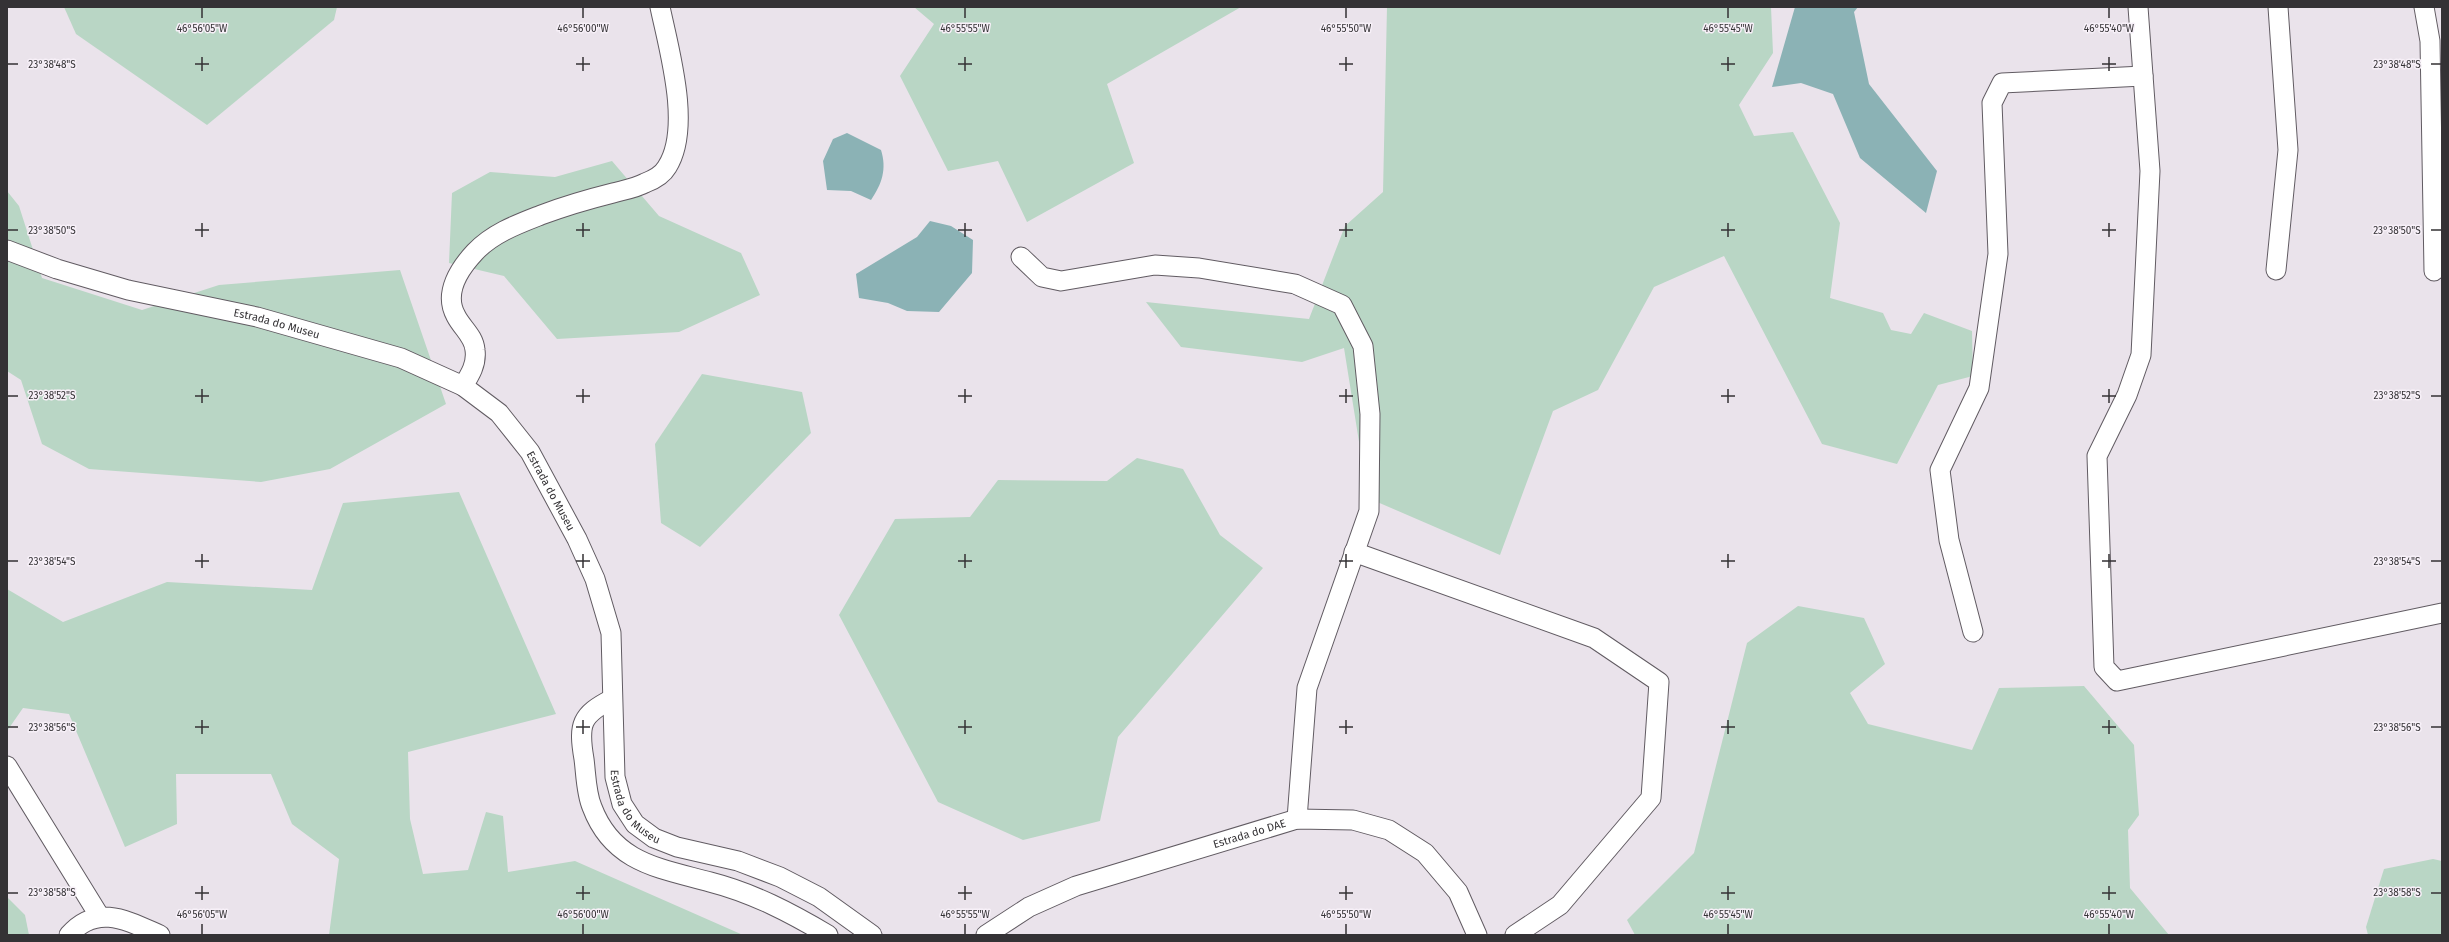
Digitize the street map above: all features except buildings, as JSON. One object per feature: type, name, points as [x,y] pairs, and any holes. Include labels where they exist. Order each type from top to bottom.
[{"type":"street","points":[[463,386],[474,368],[475,349],[471,336],[456,316],[452,297],[457,275],[476,251],[505,229],[563,207],[645,184],[667,168],[674,153],[679,125],[672,65],[660,7]]},
{"type":"street","points":[[2138,7],[2150,171],[2141,355],[2127,396],[2097,456],[2104,667],[2117,680],[2442,613]]},
{"type":"street","points":[[2276,270],[2288,150],[2278,7]]},
{"type":"street","points":[[2424,7],[2430,41],[2434,270]]},
{"type":"street","points":[[1973,632],[1949,540],[1940,470],[1978,388],[1998,254],[1992,103],[2002,83],[2143,76]]},
{"type":"street","name":"Estrada do Museu","points":[[7,250],[56,269],[128,290],[257,317],[401,358],[463,386],[498,413],[530,452],[577,539],[595,579],[611,633],[615,777],[622,804],[635,824],[654,838],[677,847],[738,861],[780,877],[819,897],[872,935]]},
{"type":"street","points":[[1021,257],[1042,277],[1061,281],[1155,265],[1199,268],[1295,284],[1342,305],[1364,346],[1370,414],[1369,511],[1308,688],[1297,819]]},
{"type":"street","points":[[1354,552],[1594,638],[1659,682],[1651,798],[1560,905],[1515,935]]},
{"type":"street","points":[[612,699],[594,708],[586,716],[582,728],[582,750],[591,806],[603,831],[621,850],[648,865],[749,894],[793,914],[828,935]]},
{"type":"street","points":[[7,766],[100,917]]},
{"type":"street","name":"Estrada do DAE","points":[[986,935],[1029,908],[1076,886],[1297,819],[1353,820],[1389,830],[1425,854],[1458,892],[1477,935]]},
{"type":"street","points":[[69,935],[77,926],[100,917],[120,918],[160,935]]},
{"type":"green space","points":[[64,7],[337,7],[334,20],[207,125],[76,34]]},
{"type":"green space","points":[[914,7],[1241,7],[1107,84],[1134,163],[1027,222],[998,161],[948,171],[900,76],[934,24]]},
{"type":"green space","points":[[1387,7],[1771,7],[1773,53],[1739,105],[1754,136],[1793,132],[1840,223],[1830,298],[1883,313],[1891,330],[1911,334],[1924,313],[1972,331],[1973,376],[1938,385],[1897,464],[1822,444],[1724,256],[1654,287],[1598,390],[1553,411],[1500,555],[1368,498],[1344,348],[1302,362],[1181,347],[1146,302],[1309,319],[1345,226],[1383,192]]},
{"type":"green space","points":[[612,161],[659,216],[741,253],[760,295],[679,332],[557,339],[504,276],[449,263],[452,193],[490,172],[555,177]]},
{"type":"green space","points":[[7,191],[19,206],[42,278],[142,310],[219,285],[400,270],[446,404],[330,469],[261,482],[89,469],[42,444],[21,380],[7,371]]},
{"type":"green space","points":[[702,374],[802,392],[811,433],[700,547],[661,523],[655,444]]},
{"type":"green space","points":[[1137,458],[1183,469],[1220,535],[1263,568],[1118,737],[1100,821],[1023,840],[938,802],[839,615],[895,519],[970,517],[998,480],[1107,481]]},
{"type":"green space","points":[[459,492],[556,714],[408,752],[410,819],[423,874],[468,870],[486,812],[503,816],[508,872],[575,861],[743,935],[329,935],[339,859],[292,824],[271,774],[176,774],[177,824],[125,847],[69,714],[23,708],[7,731],[7,589],[63,622],[167,582],[312,590],[343,503]]},
{"type":"green space","points":[[1798,606],[1864,618],[1885,664],[1850,693],[1868,724],[1972,750],[1999,688],[2084,686],[2134,745],[2139,815],[2128,830],[2130,888],[2169,935],[1635,935],[1627,920],[1694,853],[1747,643]]},
{"type":"green space","points":[[2433,859],[2442,861],[2442,935],[2368,935],[2366,927],[2384,869]]},
{"type":"green space","points":[[7,897],[25,915],[29,935],[7,935]]},
{"type":"water","points":[[1795,7],[1858,7],[1854,12],[1869,84],[1937,171],[1926,213],[1860,158],[1833,94],[1801,83],[1772,87]]},
{"type":"water","points":[[847,133],[881,150],[884,164],[881,182],[871,200],[851,191],[827,190],[823,161],[833,139]]},
{"type":"water","points":[[930,221],[951,226],[973,240],[972,273],[939,312],[907,311],[888,303],[859,298],[856,274],[917,237]]}]
